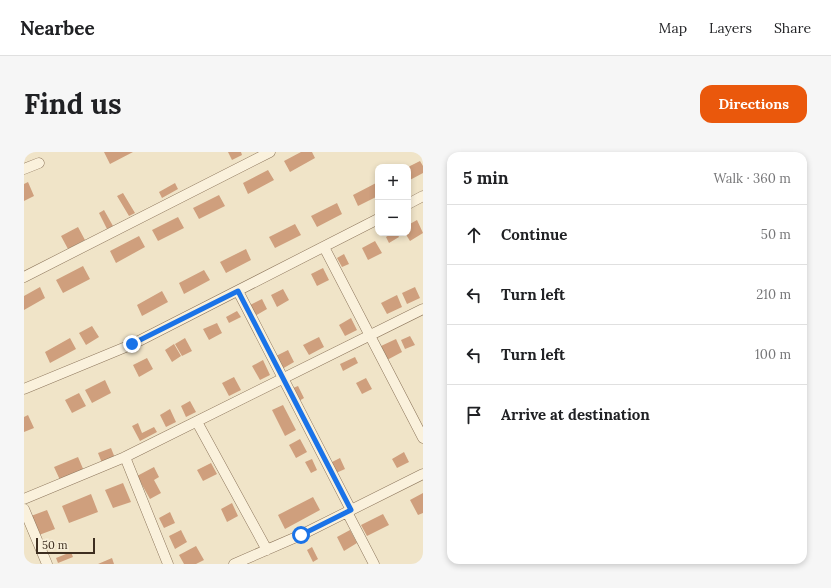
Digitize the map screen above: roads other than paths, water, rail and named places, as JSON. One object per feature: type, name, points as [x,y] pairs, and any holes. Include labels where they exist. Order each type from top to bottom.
[{"type":"street","points":[[24,277],[270,152]]},
{"type":"street","points":[[24,169],[39,163]]},
{"type":"street","points":[[411,203],[422,199]]},
{"type":"street","points":[[24,389],[132,344],[375,221]]},
{"type":"street","points":[[324,247],[423,438]]},
{"type":"street","points":[[238,291],[349,511],[374,564]]},
{"type":"street","points":[[24,499],[125,457],[423,309]]},
{"type":"street","points":[[197,422],[267,550]]},
{"type":"street","points":[[125,457],[168,564]]},
{"type":"street","points":[[234,564],[349,511],[423,474]]},
{"type":"street","points":[[24,508],[47,564]]}]
